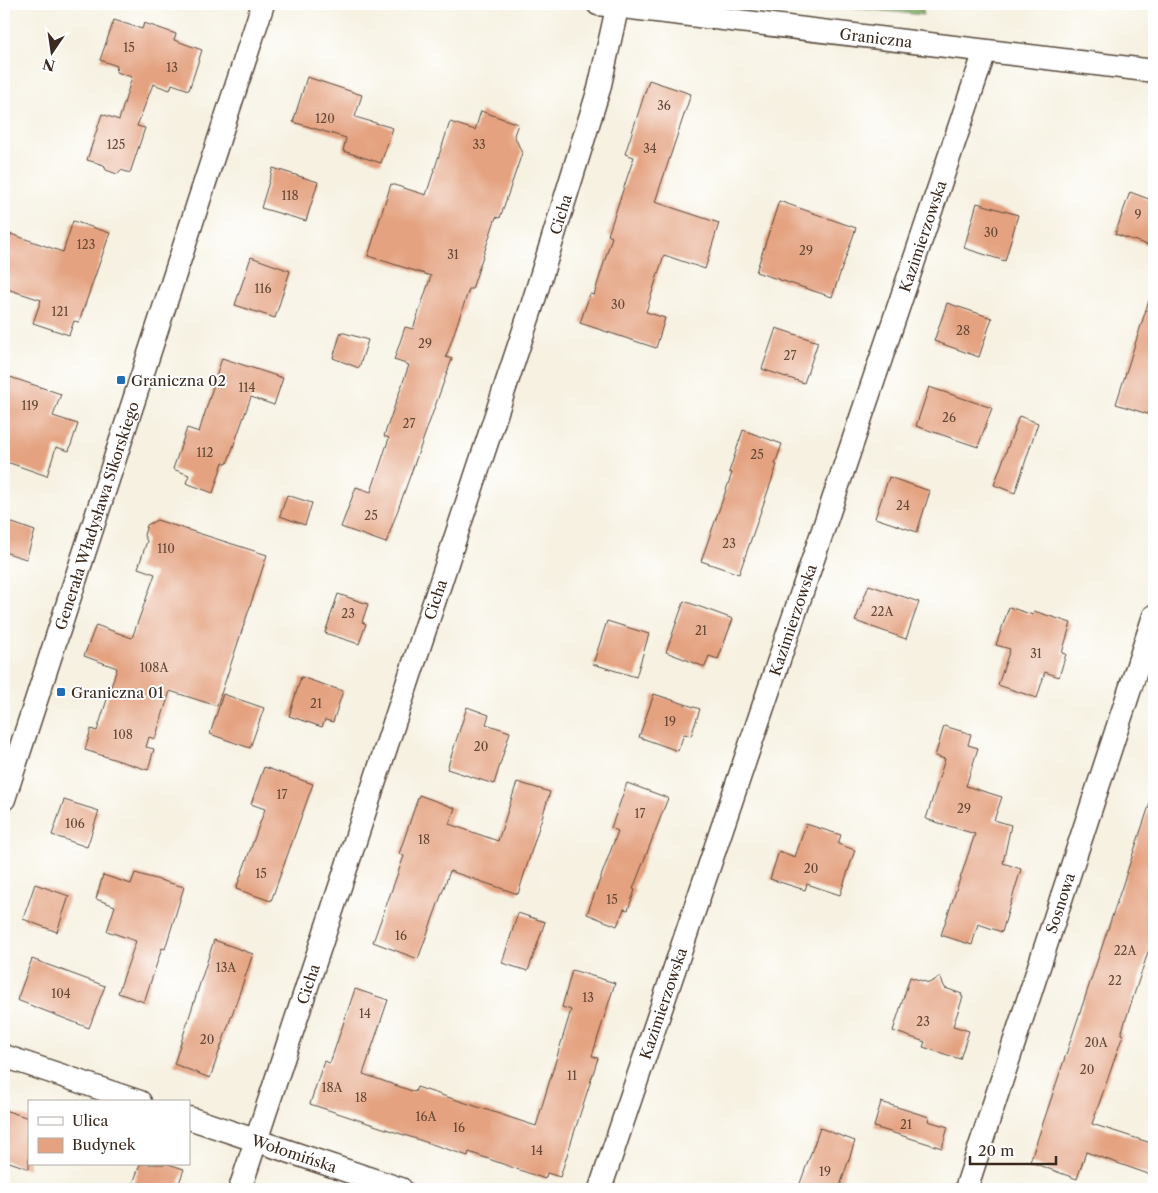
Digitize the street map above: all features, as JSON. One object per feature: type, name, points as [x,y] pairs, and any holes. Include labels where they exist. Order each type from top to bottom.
[{"type":"street","name":"Generała Władysława Sikorskiego","points":[[4,799],[262,4]]},
{"type":"street","name":"Graniczna","points":[[611,5],[1154,71]]},
{"type":"street","name":"Cicha","points":[[240,1189],[528,318],[599,89],[611,5]]},
{"type":"street","name":"Kazimierzowska","points":[[600,1189],[985,50]]},
{"type":"street","name":"Sosnowa","points":[[966,1189],[1154,616]]},
{"type":"street","points":[[4,1056],[134,1100]]},
{"type":"street","name":"Wołomińska","points":[[190,1118],[401,1189]]},
{"type":"green space","points":[[817,4],[924,4],[923,15]]},
{"type":"building","points":[[114,20],[142,29],[144,23],[162,29],[176,34],[174,40],[202,50],[189,90],[172,84],[170,90],[153,84],[137,126],[145,128],[130,173],[121,170],[117,174],[106,170],[104,165],[87,160],[102,114],[119,120],[132,77],[116,72],[117,66],[100,60]]},
{"type":"building","points":[[307,77],[362,95],[355,117],[393,128],[381,163],[343,151],[346,138],[293,122]]},
{"type":"building","points":[[649,80],[691,94],[655,202],[719,223],[705,269],[664,255],[646,312],[665,318],[656,348],[580,323],[590,294],[594,295],[612,237],[608,235],[634,157],[625,154]]},
{"type":"building","points":[[481,111],[518,124],[514,135],[522,153],[500,218],[496,217],[472,289],[469,289],[446,357],[452,359],[386,543],[341,527],[356,487],[371,492],[389,438],[384,436],[409,365],[394,360],[405,327],[413,329],[431,276],[368,256],[391,184],[426,195],[450,122],[475,130]]},
{"type":"building","points":[[273,168],[318,182],[306,221],[261,208]]},
{"type":"building","points":[[1130,192],[1154,201],[1154,227],[1148,245],[1115,234]]},
{"type":"building","points":[[779,201],[856,228],[832,297],[756,272]]},
{"type":"building","points":[[977,203],[1018,215],[1005,261],[964,248]]},
{"type":"building","points":[[73,221],[110,233],[79,322],[74,321],[69,335],[33,323],[41,300],[4,288],[4,256],[11,234],[63,252]]},
{"type":"building","points":[[251,257],[290,271],[275,318],[235,305]]},
{"type":"building","points":[[1149,300],[1154,301],[1154,416],[1116,404]]},
{"type":"building","points":[[947,303],[992,318],[979,357],[934,341]]},
{"type":"building","points":[[776,328],[818,342],[804,383],[762,369]]},
{"type":"building","points":[[341,332],[368,340],[359,368],[333,358]]},
{"type":"building","points":[[222,358],[283,378],[274,405],[251,397],[227,464],[223,462],[213,493],[186,483],[189,475],[173,469],[187,428],[199,432]]},
{"type":"building","points":[[4,375],[61,394],[53,416],[78,424],[69,451],[56,447],[47,476],[4,461]]},
{"type":"building","points":[[929,387],[992,408],[978,447],[916,426]]},
{"type":"building","points":[[1019,416],[1038,423],[1015,493],[994,485]]},
{"type":"building","points":[[743,430],[782,444],[775,464],[777,465],[739,574],[701,561],[732,473],[729,472]]},
{"type":"building","points":[[889,477],[930,491],[917,532],[875,518]]},
{"type":"building","points":[[287,495],[312,503],[305,525],[280,516]]},
{"type":"building","points":[[4,520],[35,531],[26,559],[4,552]]},
{"type":"building","points":[[157,520],[267,555],[217,706],[170,691],[155,739],[149,737],[146,747],[154,749],[148,770],[85,750],[91,729],[97,731],[117,668],[84,656],[96,625],[132,638],[155,574],[138,568],[147,541],[144,535],[147,525]]},
{"type":"building","points":[[869,585],[919,602],[906,639],[855,621]]},
{"type":"building","points":[[338,594],[368,604],[362,622],[366,624],[359,644],[325,633]]},
{"type":"building","points":[[684,601],[733,619],[718,659],[709,656],[705,667],[666,652]]},
{"type":"building","points":[[1009,607],[1033,615],[1034,611],[1071,623],[1062,653],[1066,654],[1059,677],[1045,672],[1037,698],[998,685],[1010,649],[996,645]]},
{"type":"building","points":[[607,621],[649,634],[636,677],[593,664]]},
{"type":"building","points":[[301,677],[343,691],[333,722],[325,720],[322,727],[289,716]]},
{"type":"building","points":[[223,694],[264,708],[250,748],[210,734]]},
{"type":"building","points":[[654,694],[700,709],[691,736],[684,734],[678,751],[639,737]]},
{"type":"building","points":[[467,707],[489,715],[486,724],[510,732],[494,784],[447,769]]},
{"type":"building","points":[[944,726],[971,734],[968,745],[978,748],[966,786],[1002,797],[994,820],[1011,825],[1003,863],[1021,869],[1002,932],[978,924],[972,945],[941,935],[975,834],[926,819],[945,759],[935,756]]},
{"type":"building","points":[[264,767],[313,784],[271,901],[236,889],[265,809],[251,804]]},
{"type":"building","points":[[517,782],[550,792],[518,894],[450,871],[418,959],[373,942],[404,856],[399,854],[419,795],[455,808],[449,824],[498,841]]},
{"type":"building","points":[[627,783],[668,798],[633,889],[635,890],[628,910],[624,909],[617,926],[587,914],[618,831],[611,828]]},
{"type":"building","points":[[64,800],[99,811],[87,847],[52,835]]},
{"type":"building","points":[[1150,803],[1154,804],[1154,934],[1121,1034],[1123,1035],[1092,1124],[1154,1144],[1154,1176],[1086,1152],[1077,1179],[1030,1162]]},
{"type":"building","points":[[806,824],[841,835],[838,844],[855,850],[840,895],[807,884],[805,890],[770,879],[779,851],[795,857]]},
{"type":"building","points":[[135,873],[184,887],[165,949],[162,948],[144,1002],[118,993],[136,941],[107,931],[115,906],[96,899],[103,875],[131,884]]},
{"type":"building","points":[[35,884],[69,896],[57,932],[23,919]]},
{"type":"building","points":[[518,913],[545,922],[528,971],[502,963]]},
{"type":"building","points":[[214,940],[253,954],[210,1078],[174,1064]]},
{"type":"building","points":[[32,959],[105,986],[89,1028],[17,1000]]},
{"type":"building","points":[[572,970],[615,983],[592,1056],[598,1058],[560,1177],[547,1173],[545,1179],[469,1152],[468,1156],[310,1104],[324,1061],[330,1063],[355,989],[388,1000],[363,1074],[415,1092],[417,1087],[536,1126],[571,1010],[562,1007]]},
{"type":"building","points":[[910,977],[929,983],[940,977],[945,988],[962,994],[961,996],[963,997],[953,1026],[969,1031],[960,1059],[923,1047],[925,1042],[893,1031]]},
{"type":"building","points":[[881,1102],[929,1117],[928,1121],[948,1127],[942,1148],[874,1127]]},
{"type":"building","points":[[4,1110],[28,1118],[29,1169],[4,1160]]},
{"type":"building","points":[[820,1128],[855,1141],[839,1189],[798,1189]]},
{"type":"building","points":[[139,1166],[174,1166],[184,1169],[177,1189],[131,1189]]},
{"type":"place","name":"Graniczna 02","points":[[121,380]]},
{"type":"place","name":"Graniczna 01","points":[[61,692]]}]
